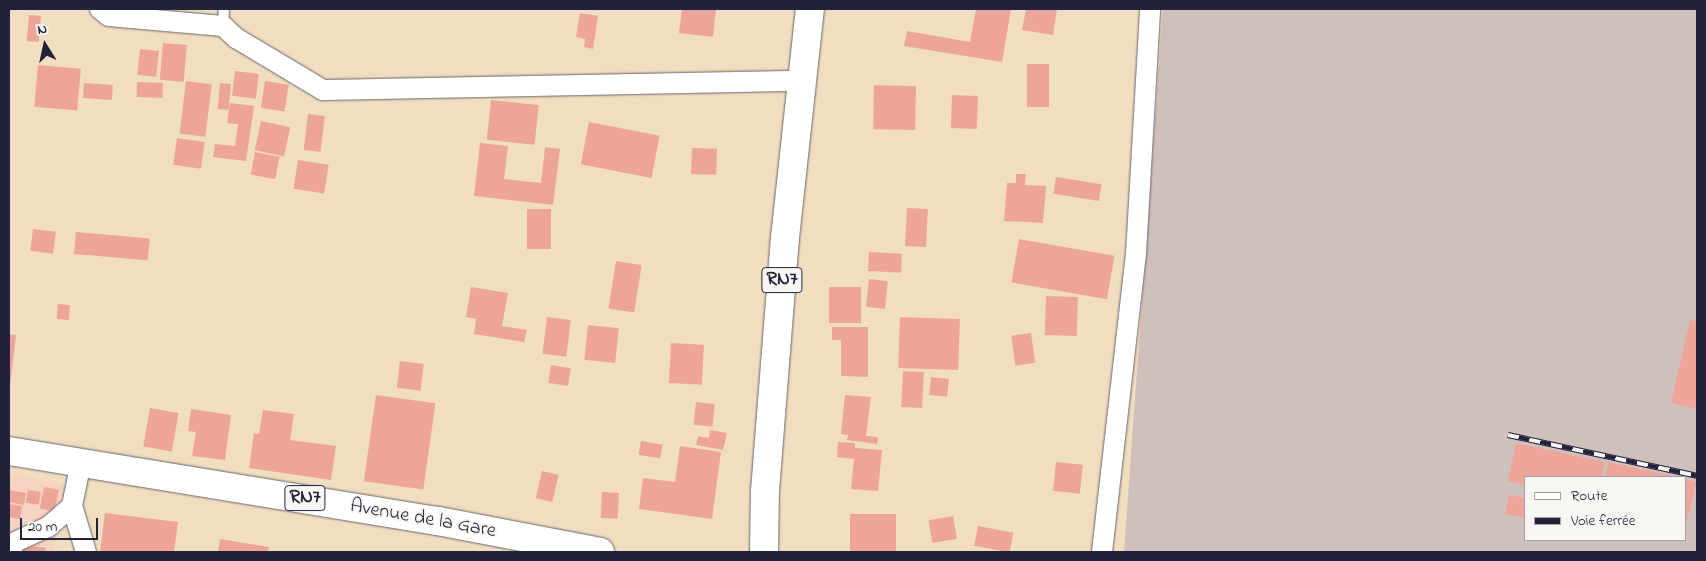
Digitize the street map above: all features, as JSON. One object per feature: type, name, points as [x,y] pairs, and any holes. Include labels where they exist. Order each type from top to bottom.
[{"type":"main road","name":"RN7","points":[[764,552],[765,492],[783,257],[804,81],[810,9]]},
{"type":"main road","name":"Avenue de la Gare","points":[[9,450],[428,519],[600,552]]},
{"type":"street","points":[[100,9],[109,16],[224,18],[236,38],[323,90],[804,81]]},
{"type":"street","points":[[1102,552],[1136,254],[1150,9]]},
{"type":"street","points":[[81,462],[72,506],[86,552]]},
{"type":"street","points":[[12,552],[13,543],[48,528],[72,506]]},
{"type":"shaded area","points":[[1163,9],[1697,9],[1697,552],[1124,552]]},
{"type":"shaded area","points":[[9,473],[67,486],[53,552],[9,552]]},
{"type":"building","points":[[682,9],[716,9],[713,37],[679,33]]},
{"type":"building","points":[[976,9],[1011,9],[1002,62],[904,46],[907,31],[970,42]]},
{"type":"building","points":[[1026,9],[1057,9],[1053,35],[1022,30]]},
{"type":"building","points":[[580,13],[598,16],[593,49],[584,47],[585,39],[576,37]]},
{"type":"building","points":[[29,15],[41,16],[39,42],[27,41]]},
{"type":"building","points":[[163,43],[187,45],[184,82],[160,80]]},
{"type":"building","points":[[140,49],[159,51],[156,77],[137,75]]},
{"type":"building","points":[[1027,64],[1049,64],[1049,107],[1027,107]]},
{"type":"building","points":[[38,65],[81,69],[77,111],[34,107]]},
{"type":"building","points":[[235,71],[259,74],[256,99],[232,96]]},
{"type":"building","points":[[186,81],[212,84],[205,137],[180,134]]},
{"type":"building","points":[[265,81],[289,85],[284,111],[261,108]]},
{"type":"building","points":[[137,82],[163,83],[162,98],[136,97]]},
{"type":"building","points":[[84,83],[113,85],[112,100],[83,98]]},
{"type":"building","points":[[220,83],[231,84],[229,110],[218,109]]},
{"type":"building","points":[[874,85],[916,86],[915,130],[873,129]]},
{"type":"building","points":[[952,95],[978,96],[977,129],[951,128]]},
{"type":"building","points":[[491,100],[539,105],[535,145],[487,140]]},
{"type":"building","points":[[230,103],[254,106],[246,161],[213,157],[215,144],[235,146],[238,124],[227,123]]},
{"type":"building","points":[[308,114],[325,116],[320,152],[304,150]]},
{"type":"building","points":[[261,121],[290,127],[284,157],[255,150]]},
{"type":"building","points":[[589,122],[660,136],[651,178],[581,164]]},
{"type":"building","points":[[177,138],[205,142],[201,169],[173,165]]},
{"type":"building","points":[[480,143],[508,146],[504,179],[541,183],[545,147],[560,149],[553,205],[474,196]]},
{"type":"building","points":[[692,148],[717,149],[716,175],[691,174]]},
{"type":"building","points":[[255,152],[280,157],[275,179],[251,175]]},
{"type":"building","points":[[298,160],[329,165],[324,193],[293,189]]},
{"type":"building","points":[[1016,174],[1026,174],[1025,185],[1046,186],[1043,223],[1004,221],[1007,183],[1016,183]]},
{"type":"building","points":[[1056,177],[1101,184],[1099,201],[1053,194]]},
{"type":"building","points":[[907,208],[928,209],[926,247],[905,246]]},
{"type":"building","points":[[527,209],[551,209],[551,249],[527,249]]},
{"type":"building","points":[[33,229],[56,232],[53,254],[30,251]]},
{"type":"building","points":[[76,232],[150,238],[148,260],[74,254]]},
{"type":"building","points":[[1019,239],[1115,256],[1107,299],[1011,282]]},
{"type":"building","points":[[869,252],[902,254],[901,273],[868,271]]},
{"type":"building","points":[[616,261],[642,265],[634,312],[608,308]]},
{"type":"building","points":[[869,279],[888,281],[885,309],[866,307]]},
{"type":"building","points":[[471,287],[508,293],[502,326],[527,330],[524,342],[474,334],[476,319],[466,317]]},
{"type":"building","points":[[829,287],[861,287],[861,323],[829,323]]},
{"type":"building","points":[[1046,296],[1078,297],[1077,336],[1045,335]]},
{"type":"building","points":[[58,304],[70,305],[69,320],[57,319]]},
{"type":"building","points":[[547,317],[571,320],[566,357],[542,354]]},
{"type":"building","points":[[900,317],[960,319],[958,370],[898,368]]},
{"type":"building","points":[[1690,320],[1697,321],[1697,409],[1671,403]]},
{"type":"building","points":[[588,325],[619,328],[615,363],[584,360]]},
{"type":"building","points":[[832,327],[868,327],[868,377],[841,376],[841,340],[832,340]]},
{"type":"building","points":[[1031,333],[1035,363],[1015,365],[1011,336]]},
{"type":"building","points":[[9,334],[16,335],[10,386],[9,386]]},
{"type":"building","points":[[671,343],[704,345],[702,385],[669,383]]},
{"type":"building","points":[[400,361],[424,364],[421,391],[397,388]]},
{"type":"building","points":[[551,365],[571,368],[568,386],[548,383]]},
{"type":"building","points":[[903,371],[924,372],[922,408],[901,407]]},
{"type":"building","points":[[931,377],[949,379],[947,397],[929,395]]},
{"type":"building","points":[[376,395],[435,403],[423,490],[364,481]]},
{"type":"building","points":[[845,395],[871,397],[866,436],[878,437],[877,444],[847,440],[848,435],[841,434]]},
{"type":"building","points":[[696,402],[715,404],[712,427],[694,425]]},
{"type":"building","points":[[150,408],[179,413],[172,451],[143,446]]},
{"type":"building","points":[[191,409],[231,415],[225,460],[192,456],[196,432],[188,431]]},
{"type":"building","points":[[263,410],[294,414],[290,440],[336,446],[331,480],[249,468],[254,433],[259,434]]},
{"type":"building","points":[[710,430],[727,433],[723,450],[696,445],[698,436],[709,438]]},
{"type":"building","points":[[641,441],[663,445],[660,459],[639,455]]},
{"type":"building","points":[[838,442],[855,443],[855,448],[882,450],[878,491],[851,489],[854,459],[837,457]]},
{"type":"building","points":[[1516,443],[1605,462],[1601,476],[1524,476],[1524,485],[1508,481]]},
{"type":"building","points":[[680,446],[721,452],[712,519],[639,509],[643,478],[675,482]]},
{"type":"building","points":[[1056,462],[1083,465],[1080,494],[1053,491]]},
{"type":"building","points":[[1608,462],[1673,476],[1605,476]]},
{"type":"building","points":[[542,471],[559,475],[552,502],[536,498]]},
{"type":"building","points":[[1686,479],[1697,482],[1687,522],[1686,522]]},
{"type":"building","points":[[44,487],[59,490],[55,511],[40,509]]},
{"type":"building","points":[[9,490],[26,493],[24,505],[9,502]]},
{"type":"building","points":[[28,490],[41,492],[39,505],[26,503]]},
{"type":"building","points":[[602,492],[619,493],[618,519],[601,518]]},
{"type":"building","points":[[1509,495],[1524,498],[1524,518],[1505,514]]},
{"type":"building","points":[[9,504],[22,506],[20,519],[9,517]]},
{"type":"building","points":[[105,513],[178,522],[174,552],[100,552]]},
{"type":"building","points":[[850,514],[896,514],[896,551],[850,551]]},
{"type":"building","points":[[953,516],[957,539],[932,543],[928,520]]},
{"type":"building","points":[[978,526],[1013,533],[1010,552],[974,546]]},
{"type":"building","points":[[220,539],[269,547],[268,552],[218,552]]},
{"type":"building","points":[[20,544],[46,548],[45,552],[19,552]]},
{"type":"railway","points":[[1508,435],[1697,476]]}]
